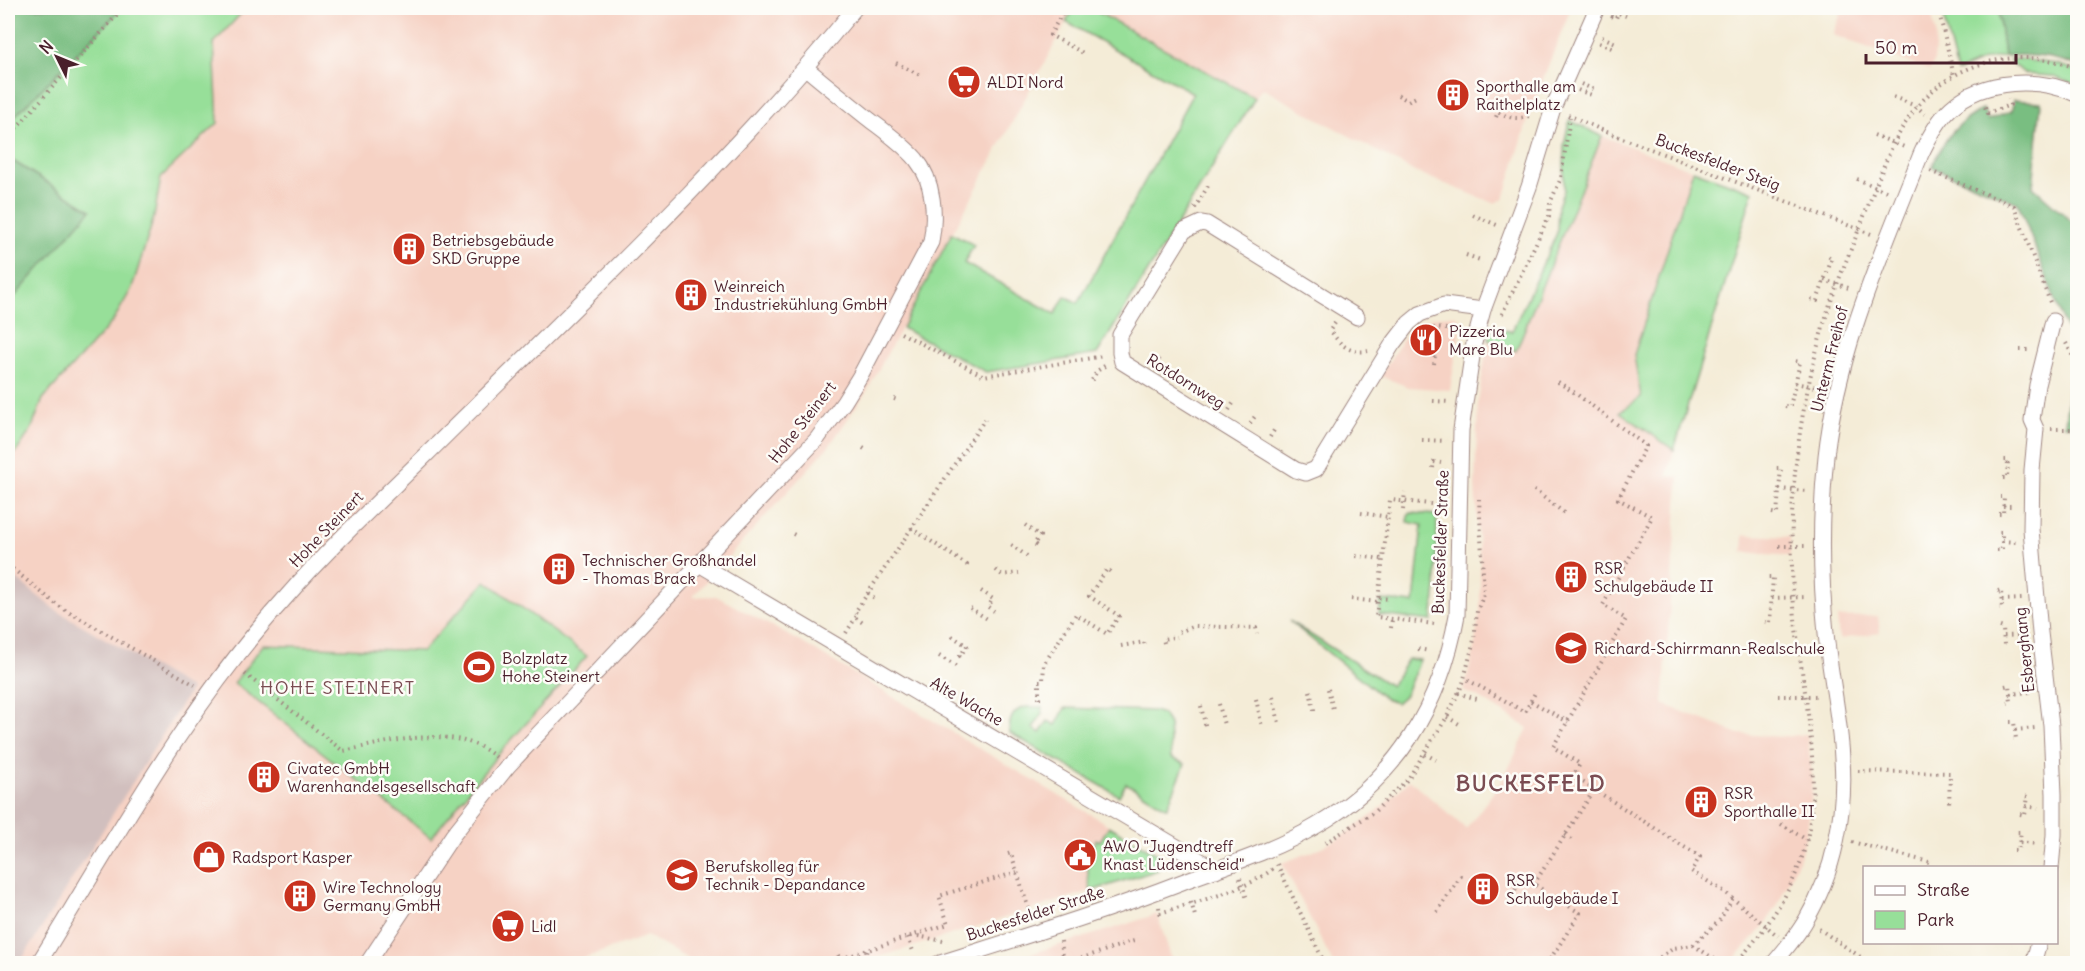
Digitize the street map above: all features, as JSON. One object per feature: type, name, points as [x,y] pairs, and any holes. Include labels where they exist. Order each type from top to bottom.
[{"type":"street","name":"Hohe Steinert","points":[[38,963],[173,745],[207,695],[285,597],[629,256],[757,122],[806,68],[855,8]]},
{"type":"street","name":"Buckesfelder Straße","points":[[937,963],[1143,897],[1270,849],[1316,826],[1354,800],[1395,760],[1415,733],[1429,706],[1448,655],[1457,615],[1461,430],[1474,342],[1483,310],[1529,187],[1553,108],[1597,8]]},
{"type":"street","name":"Hohe Steinert","points":[[367,963],[453,834],[508,766],[796,462],[844,402],[885,332],[931,242],[935,220],[931,194],[916,159],[806,68]]},
{"type":"street","name":"Unterm Freihof","points":[[1777,962],[1806,920],[1824,881],[1837,839],[1843,772],[1822,595],[1821,546],[1826,458],[1837,391],[1872,275],[1930,134],[1950,109],[1967,97],[1992,87],[2019,83],[2057,87],[2078,95]]},
{"type":"street","name":"Rotdornweg","points":[[1357,317],[1207,224],[1201,223],[1184,231],[1120,335],[1120,353],[1122,362],[1306,474],[1316,469],[1392,345],[1420,314],[1437,307],[1455,306],[1483,310]]},
{"type":"street","name":"Esberghang","points":[[2051,866],[2054,794],[2051,726],[2032,542],[2032,470],[2036,429],[2032,420],[2037,385],[2054,317]]},
{"type":"street","name":"Alte Wache","points":[[699,564],[1216,870]]},
{"type":"street","points":[[2033,963],[2038,944]]},
{"type":"path","points":[[8,137],[121,8]]},
{"type":"path","points":[[1065,8],[1050,36],[1085,54]]},
{"type":"path","points":[[1620,8],[1629,11]]},
{"type":"path","points":[[1938,8],[1954,76]]},
{"type":"path","name":"Unterm Freihof","points":[[1735,963],[1766,927],[1788,890],[1807,840],[1814,775],[1794,598],[1792,538],[1794,490],[1799,440],[1809,386],[1821,335],[1837,284],[1904,123],[1935,89],[1954,76],[1985,62],[2018,57],[2049,60],[2078,69]]},
{"type":"path","points":[[896,63],[920,75]]},
{"type":"path","points":[[1398,95],[1408,101],[1416,97]]},
{"type":"path","points":[[1893,97],[1917,107]]},
{"type":"path","points":[[1496,117],[1498,112],[1511,119],[1519,120],[1529,116]]},
{"type":"path","name":"Buckesfelder Steig","points":[[1499,320],[1549,216],[1550,203],[1561,178],[1570,116],[1858,230]]},
{"type":"path","points":[[1874,135],[1895,143]]},
{"type":"path","points":[[1917,165],[2014,206],[2054,317]]},
{"type":"path","points":[[1857,179],[1876,187]]},
{"type":"path","points":[[1195,208],[1208,186],[1210,188]]},
{"type":"path","points":[[1473,215],[1494,224]]},
{"type":"path","points":[[1466,255],[1480,261]]},
{"type":"path","name":"Unterm Freihof","points":[[1811,300],[1816,301],[1832,258],[1827,256]]},
{"type":"path","name":"Unterm Freihof","points":[[1824,279],[1837,284]]},
{"type":"path","points":[[1335,324],[1330,330],[1337,340],[1350,350],[1363,352],[1392,345]]},
{"type":"path","points":[[1426,340],[1427,328]]},
{"type":"path","points":[[1434,364],[1438,329],[1459,330]]},
{"type":"path","points":[[898,331],[984,376],[1094,358]]},
{"type":"path","points":[[2063,335],[2071,356],[2078,366]]},
{"type":"path","points":[[2020,350],[2027,349],[2022,344]]},
{"type":"path","name":"Unterm Freihof","points":[[1785,406],[1790,407],[1796,383],[1800,362],[1795,361]]},
{"type":"path","points":[[1092,380],[1097,371],[1108,364]]},
{"type":"path","points":[[1558,382],[1646,446],[1618,499],[1652,517],[1603,605],[1626,619],[1553,747],[1580,764],[1573,776],[1700,857],[1691,871],[1725,892],[1766,927]]},
{"type":"path","name":"Unterm Freihof","points":[[1796,383],[1809,386]]},
{"type":"path","points":[[1433,401],[1448,402]]},
{"type":"path","points":[[863,623],[856,618],[858,614],[855,612],[986,419]]},
{"type":"path","points":[[2036,429],[2078,429]]},
{"type":"path","points":[[1422,440],[1439,441]]},
{"type":"path","points":[[2002,478],[2007,478],[2008,460],[2004,460]]},
{"type":"path","name":"Buckesfelder Straße","points":[[1434,468],[1434,462],[1442,463]]},
{"type":"path","points":[[1772,513],[1777,514],[1780,468],[1776,468]]},
{"type":"path","points":[[1779,489],[1794,490]]},
{"type":"path","points":[[1534,490],[1567,515]]},
{"type":"path","points":[[1403,510],[1405,492]]},
{"type":"path","points":[[1436,760],[1425,754],[1458,693],[1475,634],[1477,611],[1484,594],[1479,496]]},
{"type":"path","points":[[1999,514],[2002,514],[2004,497],[2000,497]]},
{"type":"path","points":[[1390,628],[1392,619],[1376,617],[1390,500],[1404,501]]},
{"type":"path","name":"Buckesfelder Straße","points":[[1404,501],[1441,505]]},
{"type":"path","points":[[2003,506],[2019,506]]},
{"type":"path","points":[[1360,513],[1389,517]]},
{"type":"path","points":[[1025,525],[1040,536],[1034,544],[1037,546]]},
{"type":"path","points":[[911,528],[967,565],[965,568]]},
{"type":"path","points":[[1998,532],[2002,532],[2002,550],[1998,550]]},
{"type":"path","points":[[2002,541],[2014,542]]},
{"type":"path","points":[[1011,545],[1030,558]]},
{"type":"path","points":[[1779,546],[1790,546]]},
{"type":"path","points":[[1356,556],[1383,559]]},
{"type":"path","points":[[8,565],[57,605],[195,684],[207,695]]},
{"type":"path","points":[[1039,699],[1039,681],[1043,681],[1044,664],[1076,614],[1107,634],[1119,615],[1089,596],[1107,569],[1112,573]]},
{"type":"path","points":[[996,570],[1002,574],[1019,573]]},
{"type":"path","points":[[1765,622],[1770,623],[1772,598],[1773,577],[1768,577]]},
{"type":"path","name":"Esberghang","points":[[1998,591],[2001,590],[2002,600],[2002,608],[1999,608]]},
{"type":"path","points":[[981,591],[993,599],[988,607],[994,611]]},
{"type":"path","points":[[868,593],[877,600]]},
{"type":"path","points":[[1772,598],[1794,598]]},
{"type":"path","name":"Esberghang","points":[[2002,600],[2025,598]]},
{"type":"path","points":[[1351,599],[1390,600]]},
{"type":"path","points":[[970,608],[988,620]]},
{"type":"path","name":"Buckesfelder Straße","points":[[1392,619],[1434,624]]},
{"type":"path","points":[[1164,643],[1163,639],[1194,626],[1256,628],[1257,634]]},
{"type":"path","name":"Esberghang","points":[[2000,627],[2003,628],[2004,636],[2004,645],[2001,645]]},
{"type":"path","name":"Esberghang","points":[[2004,636],[2029,634]]},
{"type":"path","points":[[952,636],[966,646],[960,656],[963,658]]},
{"type":"path","points":[[1121,646],[1144,642],[1144,646]]},
{"type":"path","points":[[1418,649],[1429,651]]},
{"type":"path","name":"Alte Wache","points":[[939,656],[957,667]]},
{"type":"path","points":[[232,663],[343,751],[400,740],[434,737],[456,739],[485,748],[508,766]]},
{"type":"path","points":[[1468,680],[1525,712],[1536,692]]},
{"type":"path","name":"Esberghang","points":[[2005,686],[2008,685],[2010,694],[2011,702],[2008,703]]},
{"type":"path","points":[[1328,688],[1333,709]]},
{"type":"path","name":"Esberghang","points":[[2010,694],[2033,691]]},
{"type":"path","points":[[1310,692],[1315,714]]},
{"type":"path","points":[[1458,693],[1476,699]]},
{"type":"path","points":[[1778,696],[1805,697]]},
{"type":"path","points":[[1274,697],[1279,723]]},
{"type":"path","points":[[1256,699],[1262,727]]},
{"type":"path","points":[[1531,701],[1568,722]]},
{"type":"path","points":[[1219,704],[1224,725]]},
{"type":"path","points":[[1201,706],[1206,729]]},
{"type":"path","points":[[1447,717],[1460,724]]},
{"type":"path","points":[[2010,722],[2014,722],[2016,739],[2013,739]]},
{"type":"path","points":[[2015,730],[2037,728]]},
{"type":"path","points":[[1843,772],[1877,773],[1894,769],[1923,773],[1950,772],[1949,806]]},
{"type":"path","points":[[1534,884],[1594,790]]},
{"type":"path","points":[[2020,814],[2025,815],[2028,797],[2023,796]]},
{"type":"path","points":[[2026,806],[2042,808]]},
{"type":"path","points":[[1781,824],[1807,840]]},
{"type":"path","points":[[2014,850],[2018,850],[2020,842],[2021,832],[2017,832]]},
{"type":"path","points":[[1565,835],[1574,841]]},
{"type":"path","points":[[1837,839],[1929,862]]},
{"type":"path","points":[[2020,842],[2038,844]]},
{"type":"path","name":"Buckesfelder Straße","points":[[1008,854],[1011,853],[1030,913]]},
{"type":"path","points":[[1278,865],[1325,963]]},
{"type":"path","name":"Buckesfelder Straße","points":[[838,955],[840,959],[851,953],[868,950],[908,938],[920,931],[948,924],[942,912],[939,896],[948,891],[1017,872]]},
{"type":"path","points":[[1437,912],[1450,896],[1461,876],[1465,878]]},
{"type":"path","points":[[1509,900],[1523,877],[1543,890]]},
{"type":"path","points":[[1195,916],[1191,903],[1232,889],[1242,886],[1247,899]]},
{"type":"path","points":[[1547,963],[1580,913],[1552,896]]},
{"type":"path","points":[[1650,963],[1674,948],[1694,945],[1719,921],[1733,898]]},
{"type":"path","points":[[1806,920],[1871,963]]},
{"type":"path","name":"Buckesfelder Straße","points":[[915,935],[943,941]]},
{"type":"path","points":[[908,938],[913,951]]},
{"type":"path","points":[[1062,944],[1064,963],[1137,940]]},
{"type":"path","points":[[1694,945],[1722,963]]},
{"type":"path","points":[[866,963],[868,950]]},
{"type":"shaded area","points":[[122,8],[1074,8],[867,391],[829,446],[692,597],[716,596],[799,641],[1157,854],[1158,870],[860,963],[695,963],[647,936],[567,964],[8,963],[8,304],[90,210],[8,158],[8,123]]},
{"type":"shaded area","points":[[1090,8],[1571,8],[1531,109],[1504,199],[1494,203],[1415,172],[1262,88],[1255,98]]},
{"type":"shaded area","points":[[1843,8],[1930,8],[1936,33],[1934,60],[1930,70],[1833,35]]},
{"type":"shaded area","name":"Richard-Schirrmann-Realschule","points":[[1602,136],[1693,170],[1634,355],[1641,397],[1620,412],[1674,450],[1667,476],[1679,477],[1663,704],[1739,734],[1782,737],[1807,734],[1812,775],[1811,803],[1800,857],[1777,906],[1764,926],[1731,963],[1333,963],[1282,863],[1314,851],[1341,837],[1375,813],[1410,780],[1466,829],[1504,778],[1528,728],[1478,697],[1463,691],[1473,655],[1480,611],[1480,564],[1475,486],[1478,402],[1488,340],[1516,351]]},
{"type":"shaded area","points":[[1454,315],[1459,318],[1461,324],[1450,390],[1409,387],[1380,376],[1403,339],[1417,325],[1434,317]]},
{"type":"shaded area","points":[[1744,535],[1790,537],[1790,556],[1743,552]]},
{"type":"shaded area","points":[[8,572],[54,609],[191,689],[19,964],[8,963]]},
{"type":"shaded area","points":[[1878,616],[1880,633],[1839,639],[1837,617]]},
{"type":"shaded area","points":[[1157,914],[1173,963],[1001,963],[1118,927]]},
{"type":"green space","points":[[8,8],[122,8],[8,123]]},
{"type":"green space","points":[[122,8],[246,8],[214,43],[218,123],[161,177],[154,217],[132,288],[113,321],[43,399],[31,430],[8,460],[8,304],[90,210],[8,158],[8,123]]},
{"type":"green space","points":[[1074,8],[1090,8],[1255,98],[1097,354],[986,372],[902,328],[952,233],[974,245],[964,263],[1055,314],[1065,296],[1078,303],[1193,93],[1066,22]]},
{"type":"green space","points":[[1941,8],[1998,8],[2004,56],[1984,60],[1957,72]]},
{"type":"green space","points":[[1998,8],[2077,8],[2077,66],[2042,56],[2004,56]]},
{"type":"green space","points":[[2009,60],[2057,64],[2077,71],[2077,85],[2051,76],[2025,74]]},
{"type":"green space","points":[[2013,100],[2041,102],[2033,187],[2077,226],[2077,357],[2018,203],[1932,167],[1946,140],[1966,119],[1983,109],[1988,120],[2012,111]]},
{"type":"green space","points":[[1569,120],[1602,136],[1516,351],[1488,340],[1491,329],[1512,331],[1557,233],[1558,206],[1564,190],[1564,146]]},
{"type":"green space","points":[[8,158],[91,210],[8,304]]},
{"type":"green space","points":[[1693,170],[1753,192],[1674,450],[1620,412],[1641,397],[1634,355]]},
{"type":"green space","points":[[2071,364],[2077,373],[2077,425],[2065,425]]},
{"type":"green space","points":[[1411,513],[1437,515],[1436,588],[1432,621],[1379,615],[1381,600],[1414,603],[1422,525],[1407,522]]},
{"type":"green space","points":[[486,581],[587,656],[496,757],[431,838],[234,683],[263,645],[422,651]]},
{"type":"green space","points":[[1289,621],[1391,686],[1408,659],[1420,660],[1405,695],[1396,703],[1386,699]]},
{"type":"green space","points":[[1027,707],[1042,707],[1042,714],[1033,728],[1040,733],[1048,721],[1056,725],[1065,708],[1154,711],[1163,714],[1169,724],[1171,758],[1185,764],[1167,808],[1126,783],[1119,796],[1010,733],[1013,716],[1018,710]]},
{"type":"green space","points":[[1109,826],[1157,854],[1158,870],[1091,891],[1088,864],[1091,852],[1096,839],[1100,841]]},
{"type":"place","name":"ALDI Nord","points":[[964,82]]},
{"type":"place","name":"Sporthalle am Raithelplatz","points":[[1453,95]]},
{"type":"place","name":"Betriebsgebäude SKD Gruppe","points":[[409,249]]},
{"type":"place","name":"Weinreich Industriekühlung GmbH","points":[[691,295]]},
{"type":"place","name":"Pizzeria Mare Blu","points":[[1426,340]]},
{"type":"place","name":"Technischer Großhandel - Thomas Brack","points":[[559,569]]},
{"type":"place","name":"RSR Schulgebäude II","points":[[1571,577]]},
{"type":"place","name":"Richard-Schirrmann-Realschule","points":[[1571,648]]},
{"type":"place","name":"Bolzplatz Hohe Steinert","points":[[479,667]]},
{"type":"place","name":"Civatec GmbH Warenhandelsgesellschaft","points":[[264,777]]},
{"type":"place","name":"RSR Sporthalle II","points":[[1701,802]]},
{"type":"place","name":"AWO \"Jugendtreff Knast Lüdenscheid\"","points":[[1080,855]]},
{"type":"place","name":"Radsport Kasper","points":[[209,857]]},
{"type":"place","name":"Berufskolleg für Technik - Depandance","points":[[682,875]]},
{"type":"place","name":"RSR Schulgebäude I","points":[[1483,889]]},
{"type":"place","name":"Wire Technology Germany GmbH","points":[[300,896]]},
{"type":"place","name":"Lidl","points":[[508,926]]},
{"type":"district","name":"HOHE STEINERT","points":[[338,688]]},
{"type":"district","name":"BUCKESFELD","points":[[1531,783]]}]
